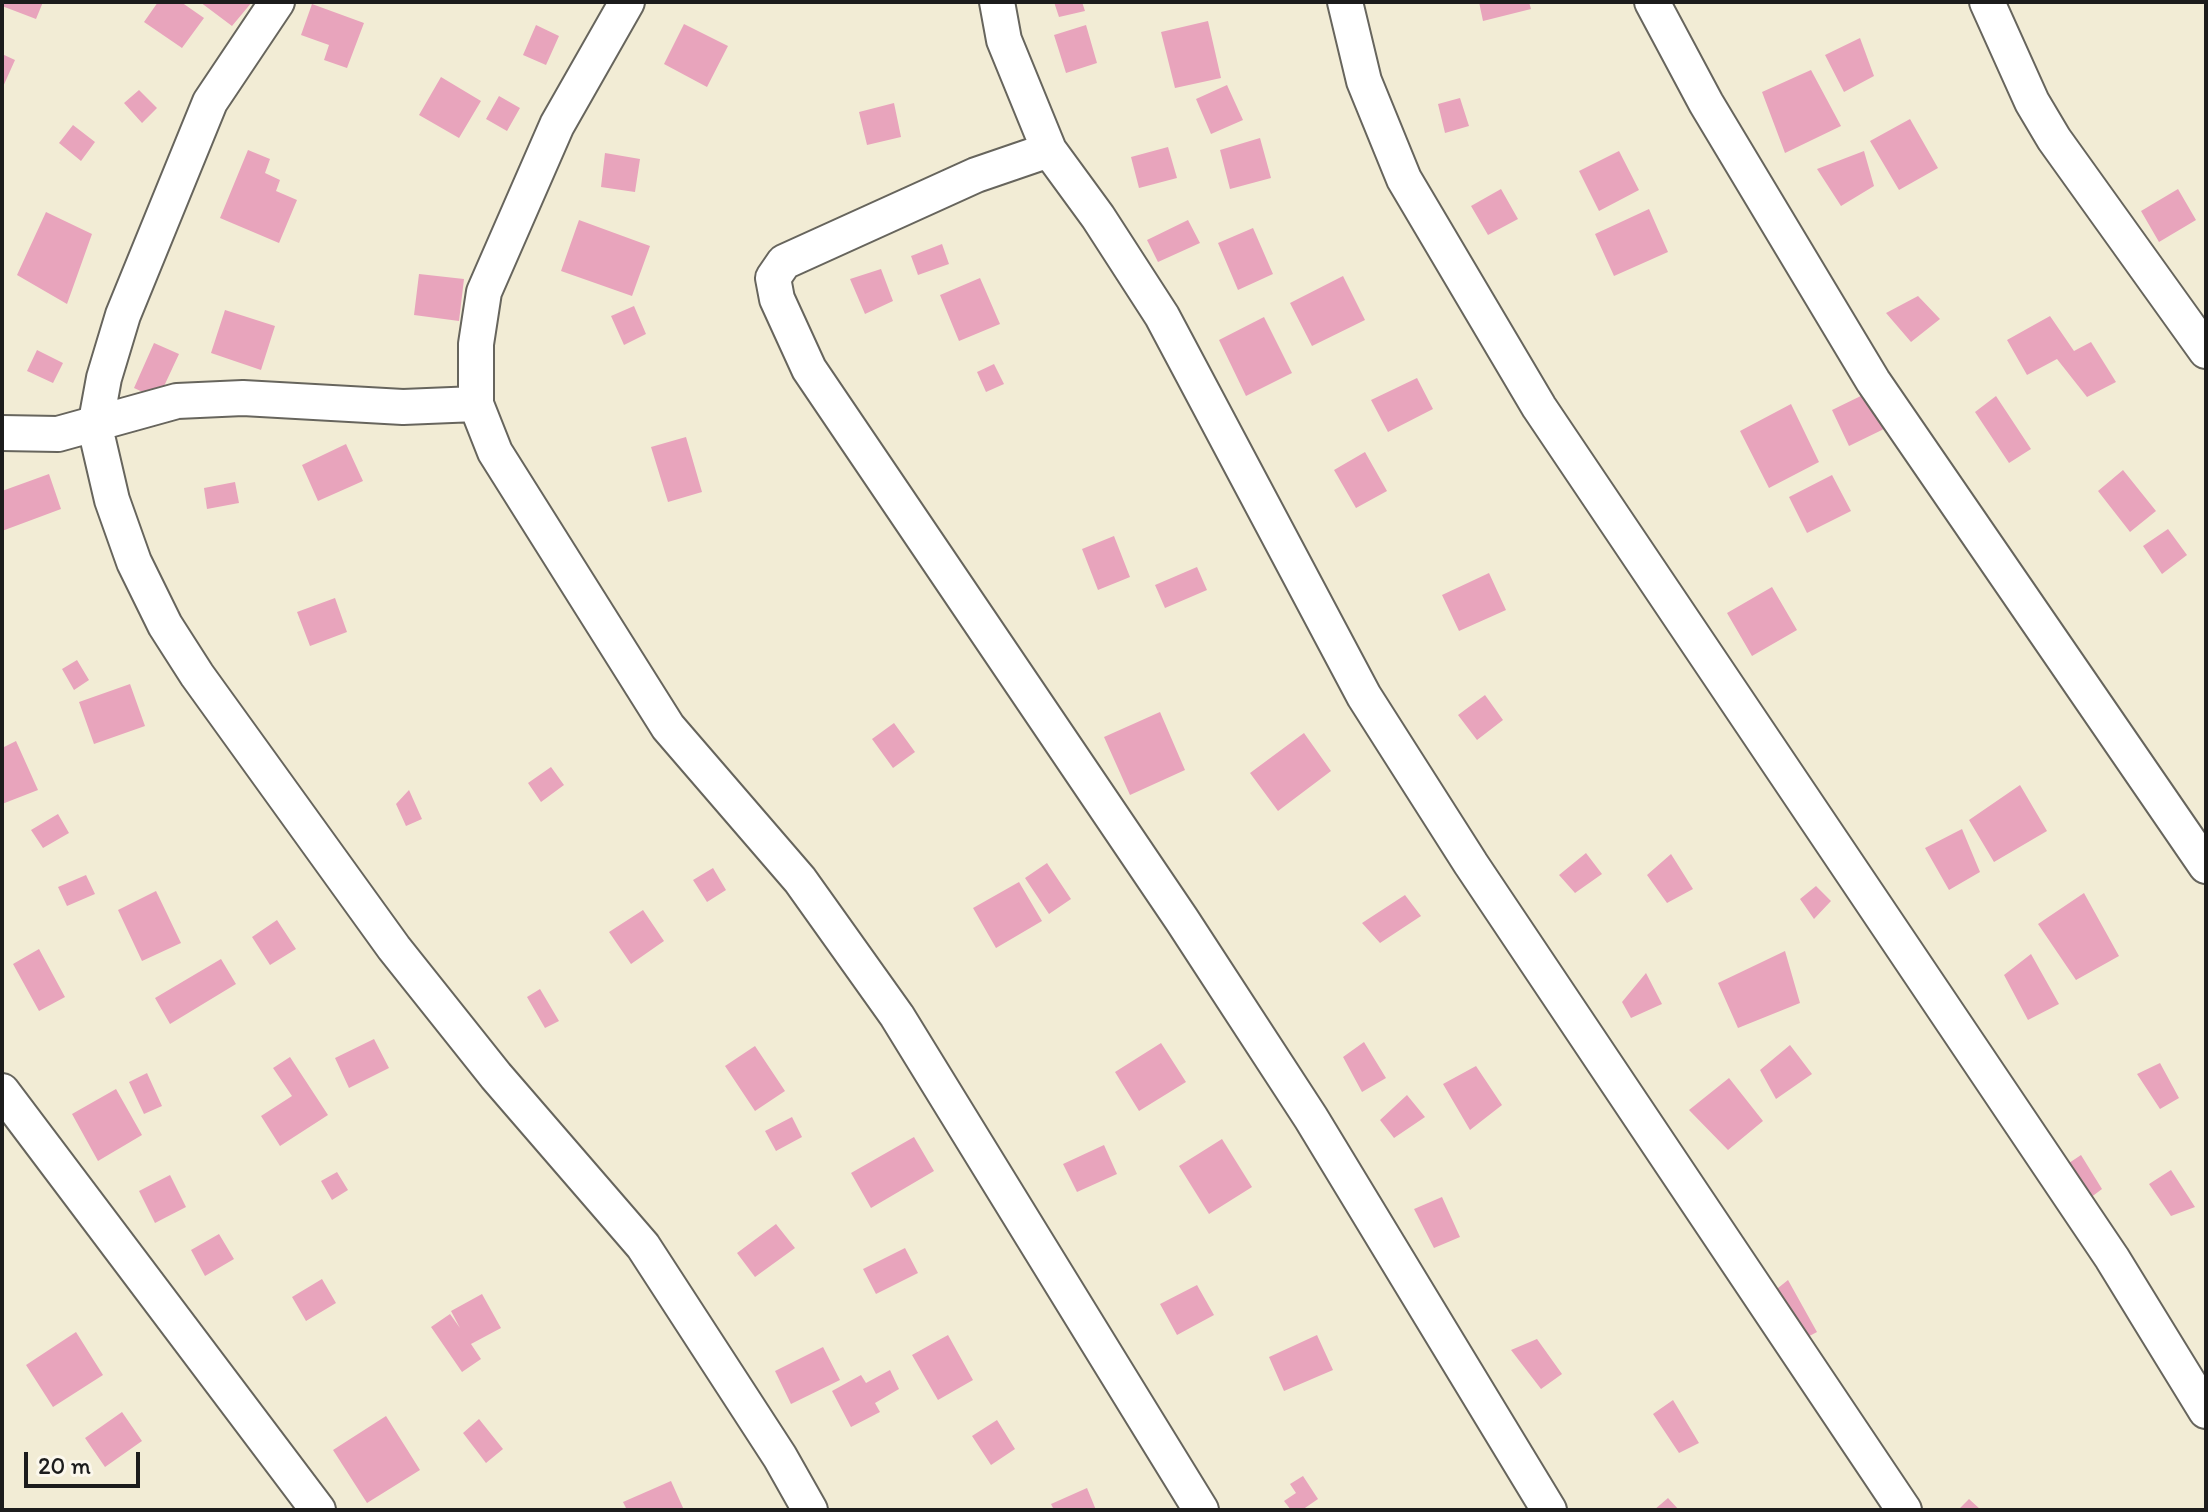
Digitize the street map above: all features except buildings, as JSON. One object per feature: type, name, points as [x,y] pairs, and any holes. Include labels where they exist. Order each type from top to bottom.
[{"type":"street","points":[[277,2],[210,102],[123,315],[104,378],[95,427],[112,500],[134,562],[165,625],[197,675],[394,948],[496,1076],[643,1246],[780,1457],[810,1510]]},
{"type":"street","points":[[627,2],[557,125],[484,292],[476,344],[476,404],[495,452],[668,727],[800,880],[897,1016],[1201,1510]]},
{"type":"street","points":[[997,2],[1004,40],[1049,150],[1098,217],[1162,316],[1364,696],[1471,864],[1904,1510]]},
{"type":"street","points":[[1345,2],[1364,81],[1404,179],[1539,407],[2112,1258],[2206,1411]]},
{"type":"street","points":[[1652,2],[1706,103],[1873,381],[2206,866]]},
{"type":"street","points":[[1987,2],[2032,102],[2054,139],[2206,351]]},
{"type":"street","points":[[1049,150],[976,175],[784,262],[773,278],[777,299],[809,369],[1285,1079],[1452,1346],[1549,1510]]},
{"type":"street","points":[[2,433],[58,434],[95,427],[142,408],[177,401],[243,398],[403,407],[476,404]]},
{"type":"street","points":[[2,1091],[318,1510]]}]
